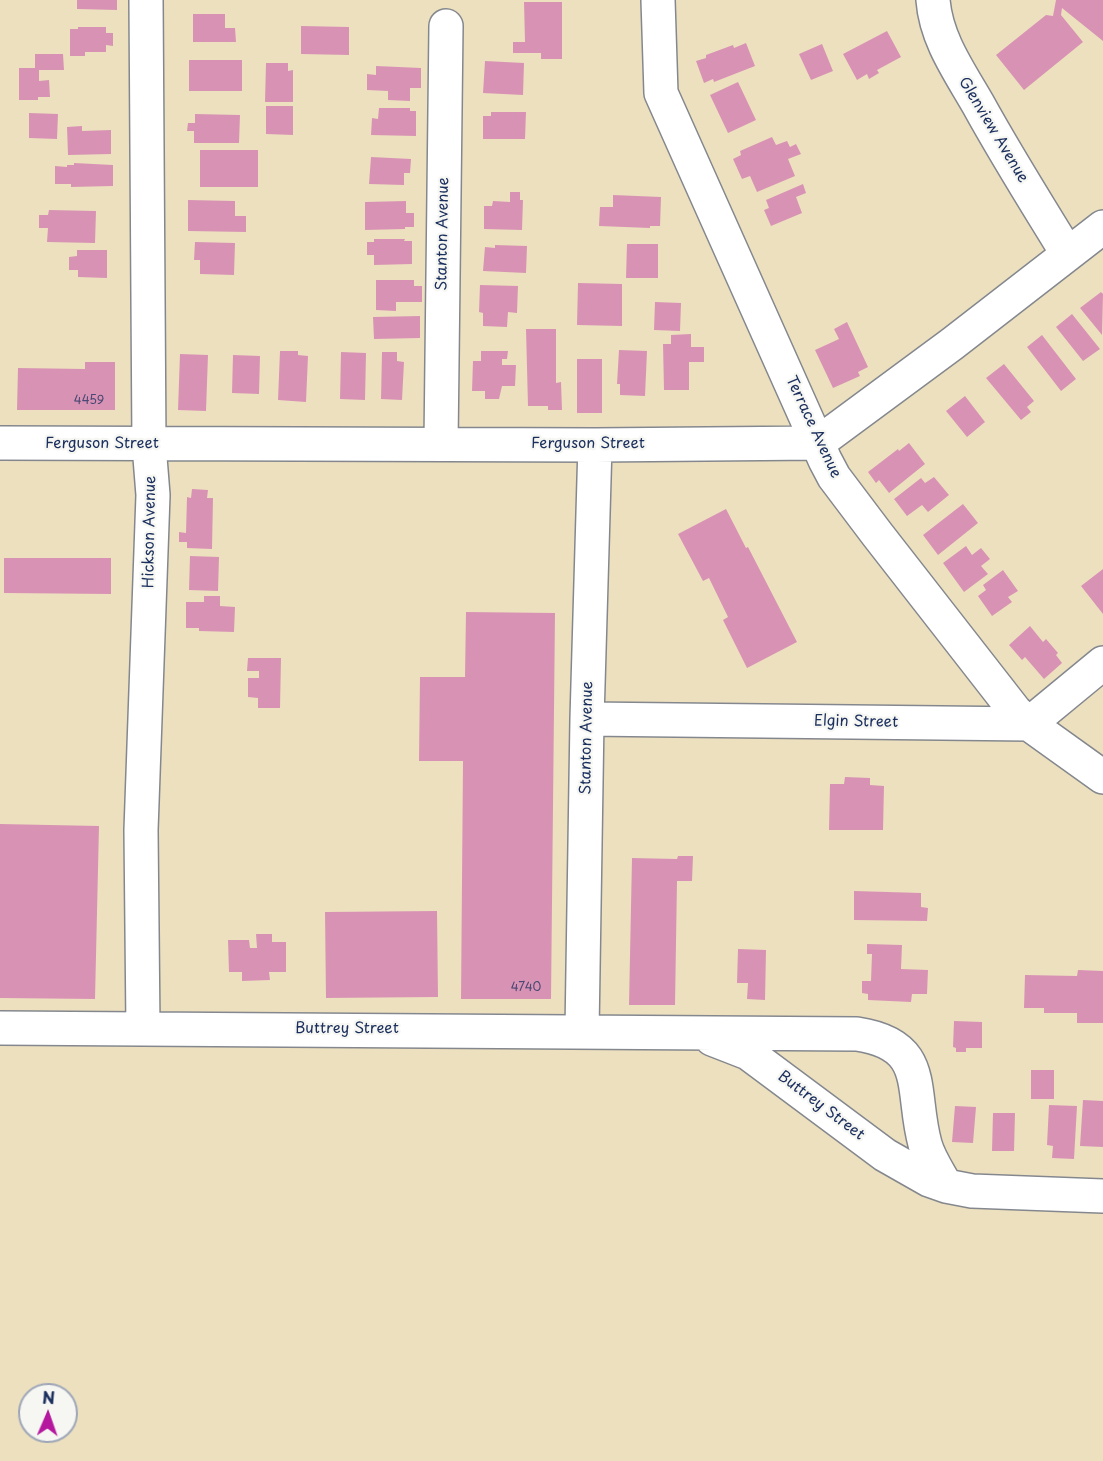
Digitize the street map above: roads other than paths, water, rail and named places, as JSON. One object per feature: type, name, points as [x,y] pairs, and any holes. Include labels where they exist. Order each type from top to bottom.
[{"type":"street","name":"Hickson Avenue","points":[[143,1028],[141,830],[153,495],[149,445],[146,0]]},
{"type":"street","name":"Terrace Avenue","points":[[658,0],[661,93],[825,460],[842,487],[998,689],[1029,724],[1103,777]]},
{"type":"street","name":"Glenview Avenue","points":[[933,0],[937,25],[947,50],[993,132],[1068,253]]},
{"type":"street","name":"Stanton Avenue","points":[[441,443],[446,26]]},
{"type":"street","points":[[818,443],[952,344],[1103,226]]},
{"type":"street","name":"Ferguson Street","points":[[0,443],[149,445],[818,443]]},
{"type":"street","name":"Stanton Avenue","points":[[582,1031],[587,719],[595,445]]},
{"type":"street","points":[[1029,724],[1103,663]]},
{"type":"street","name":"Elgin Street","points":[[587,719],[1029,724]]},
{"type":"street","name":"Buttrey Street","points":[[0,1028],[857,1034],[878,1038],[892,1045],[908,1060],[925,1146],[945,1186]]},
{"type":"street","name":"Buttrey Street","points":[[693,1032],[748,1053],[885,1155],[929,1180],[945,1186],[972,1191],[1103,1196]]}]
